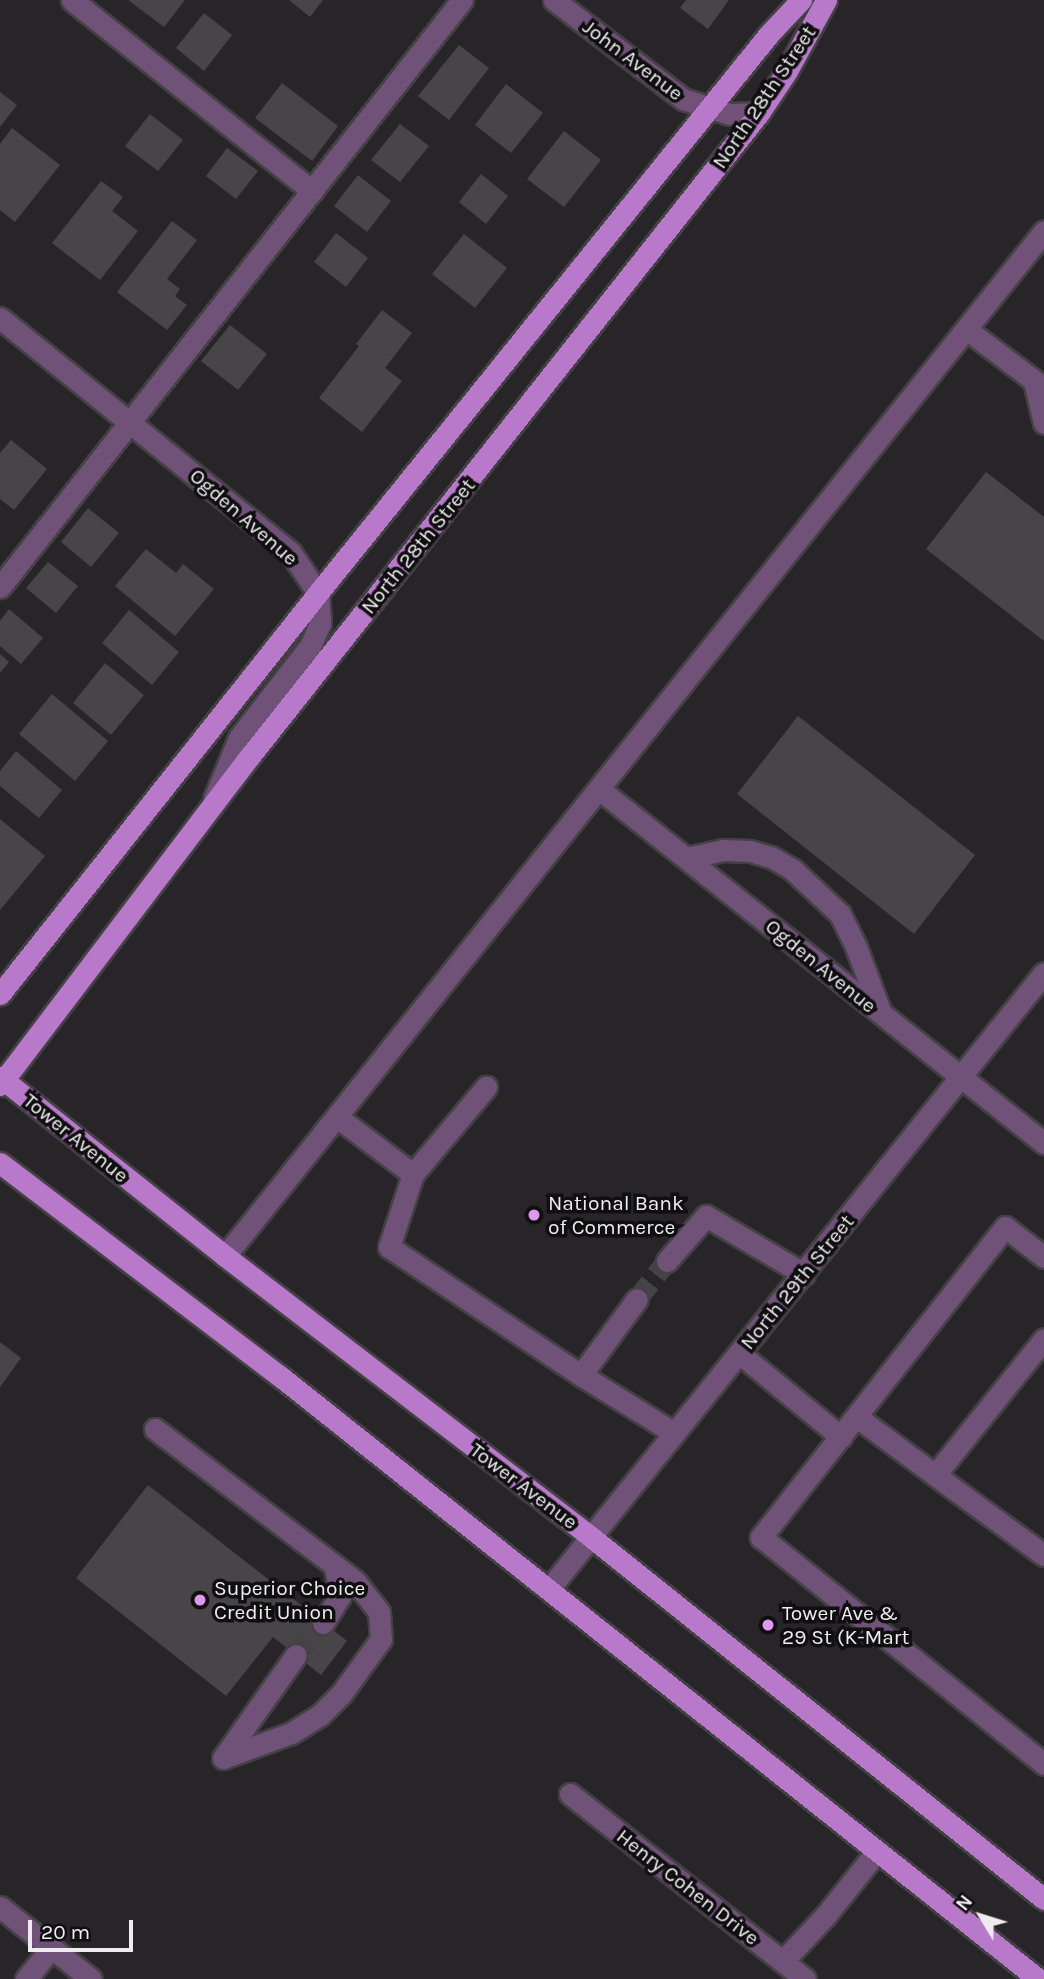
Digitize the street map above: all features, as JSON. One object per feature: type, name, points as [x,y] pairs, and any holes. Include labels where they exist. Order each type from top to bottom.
[{"type":"main road","name":"North 28th Street","points":[[0,995],[318,593],[708,109],[800,0]]},
{"type":"main road","name":"North 28th Street","points":[[1,1081],[209,810],[759,113],[787,71],[826,0]]},
{"type":"main road","name":"Tower Avenue","points":[[1,1081],[590,1538],[1044,1899]]},
{"type":"main road","points":[[0,1163],[281,1377],[1038,1979]]},
{"type":"street","points":[[72,0],[313,191]]},
{"type":"street","points":[[0,587],[129,419],[313,191],[462,0]]},
{"type":"street","name":"John Avenue","points":[[554,0],[682,99],[730,114],[759,113]]},
{"type":"street","points":[[225,1256],[1044,231]]},
{"type":"street","name":"Ogden Avenue","points":[[0,318],[129,419],[291,553],[318,593]]},
{"type":"street","points":[[966,329],[1039,385],[1044,423]]},
{"type":"street","points":[[209,810],[239,738],[310,646],[320,623],[318,593]]},
{"type":"street","name":"Ogden Avenue","points":[[599,789],[1044,1143]]},
{"type":"street","points":[[686,858],[723,850],[750,851],[771,856],[792,869],[840,914],[856,947],[880,1013]]},
{"type":"street","name":"North 29th Street","points":[[549,1589],[1044,973]]},
{"type":"street","points":[[486,1087],[413,1174],[389,1247],[581,1376],[674,1433]]},
{"type":"street","points":[[337,1117],[413,1174]]},
{"type":"street","points":[[667,1261],[706,1216],[804,1274]]},
{"type":"street","points":[[1044,1257],[1005,1227],[761,1537],[1044,1764]]},
{"type":"street","points":[[581,1376],[637,1299]]},
{"type":"street","points":[[935,1475],[1044,1339]]},
{"type":"street","points":[[739,1353],[841,1437]]},
{"type":"street","points":[[857,1417],[1044,1555]]},
{"type":"street","points":[[155,1429],[335,1569],[355,1581],[379,1612],[381,1639],[341,1694],[320,1715],[292,1733],[223,1758],[296,1655]]},
{"type":"street","points":[[323,1623],[340,1596],[335,1569]]},
{"type":"street","name":"Henry Cohen Drive","points":[[570,1794],[805,1979]]},
{"type":"street","points":[[783,1962],[826,1915],[877,1851]]},
{"type":"street","points":[[0,1907],[91,1979]]},
{"type":"street","points":[[26,1979],[52,1947]]},
{"type":"building","points":[[128,0],[185,0],[164,27]]},
{"type":"building","points":[[289,0],[323,0],[310,17]]},
{"type":"building","points":[[686,0],[729,0],[708,29],[680,8]]},
{"type":"building","points":[[204,13],[232,35],[204,71],[176,48]]},
{"type":"building","points":[[459,45],[489,68],[449,120],[418,96]]},
{"type":"building","points":[[282,83],[338,126],[312,161],[255,118]]},
{"type":"building","points":[[506,84],[543,113],[511,153],[475,125]]},
{"type":"building","points":[[0,92],[17,105],[0,127]]},
{"type":"building","points":[[150,114],[183,140],[158,171],[125,146]]},
{"type":"building","points":[[400,124],[429,146],[400,182],[371,160]]},
{"type":"building","points":[[12,128],[60,165],[15,222],[0,210],[0,144]]},
{"type":"building","points":[[564,131],[601,160],[564,207],[527,179]]},
{"type":"building","points":[[227,148],[258,171],[236,199],[206,176]]},
{"type":"building","points":[[481,174],[508,196],[486,224],[459,202]]},
{"type":"building","points":[[358,175],[391,201],[367,232],[334,206]]},
{"type":"building","points":[[101,181],[123,197],[112,211],[138,231],[100,280],[52,243]]},
{"type":"building","points":[[172,221],[197,240],[167,279],[180,289],[175,296],[187,305],[167,330],[117,292]]},
{"type":"building","points":[[336,233],[368,258],[346,287],[314,262]]},
{"type":"building","points":[[464,234],[507,268],[475,308],[432,274]]},
{"type":"building","points":[[382,310],[412,333],[385,368],[402,381],[362,432],[319,398],[359,346],[356,344]]},
{"type":"building","points":[[230,325],[267,354],[238,390],[201,361]]},
{"type":"building","points":[[11,440],[47,469],[14,510],[0,499],[0,453]]},
{"type":"building","points":[[986,472],[1044,517],[1044,641],[926,549]]},
{"type":"building","points":[[88,508],[119,533],[91,567],[61,542]]},
{"type":"building","points":[[146,549],[176,573],[183,564],[214,589],[175,636],[115,586]]},
{"type":"building","points":[[48,562],[78,586],[56,613],[26,588]]},
{"type":"building","points":[[9,609],[43,638],[21,664],[0,646],[0,621]]},
{"type":"building","points":[[129,610],[179,652],[152,685],[102,643]]},
{"type":"building","points":[[0,654],[9,662],[0,673]]},
{"type":"building","points":[[105,663],[144,695],[111,735],[73,703]]},
{"type":"building","points":[[52,694],[108,741],[75,781],[19,734]]},
{"type":"building","points":[[798,716],[975,855],[914,934],[737,794]]},
{"type":"building","points":[[16,751],[62,790],[39,818],[0,786],[0,771]]},
{"type":"building","points":[[0,819],[45,856],[0,910]]},
{"type":"building","points":[[0,1342],[21,1358],[0,1387]]},
{"type":"building","name":"Superior Choice Credit Union","points":[[148,1485],[347,1641],[321,1675],[273,1637],[226,1696],[76,1578]]},
{"type":"tunnel","points":[[637,1299],[667,1261]]},
{"type":"tunnel","points":[[296,1655],[323,1623]]},
{"type":"place","name":"National Bank of Commerce","points":[[534,1215]]},
{"type":"place","name":"Superior Choice Credit Union","points":[[200,1600]]},
{"type":"place","name":"Tower Ave & 29 St (K-Mart","points":[[768,1625]]}]
